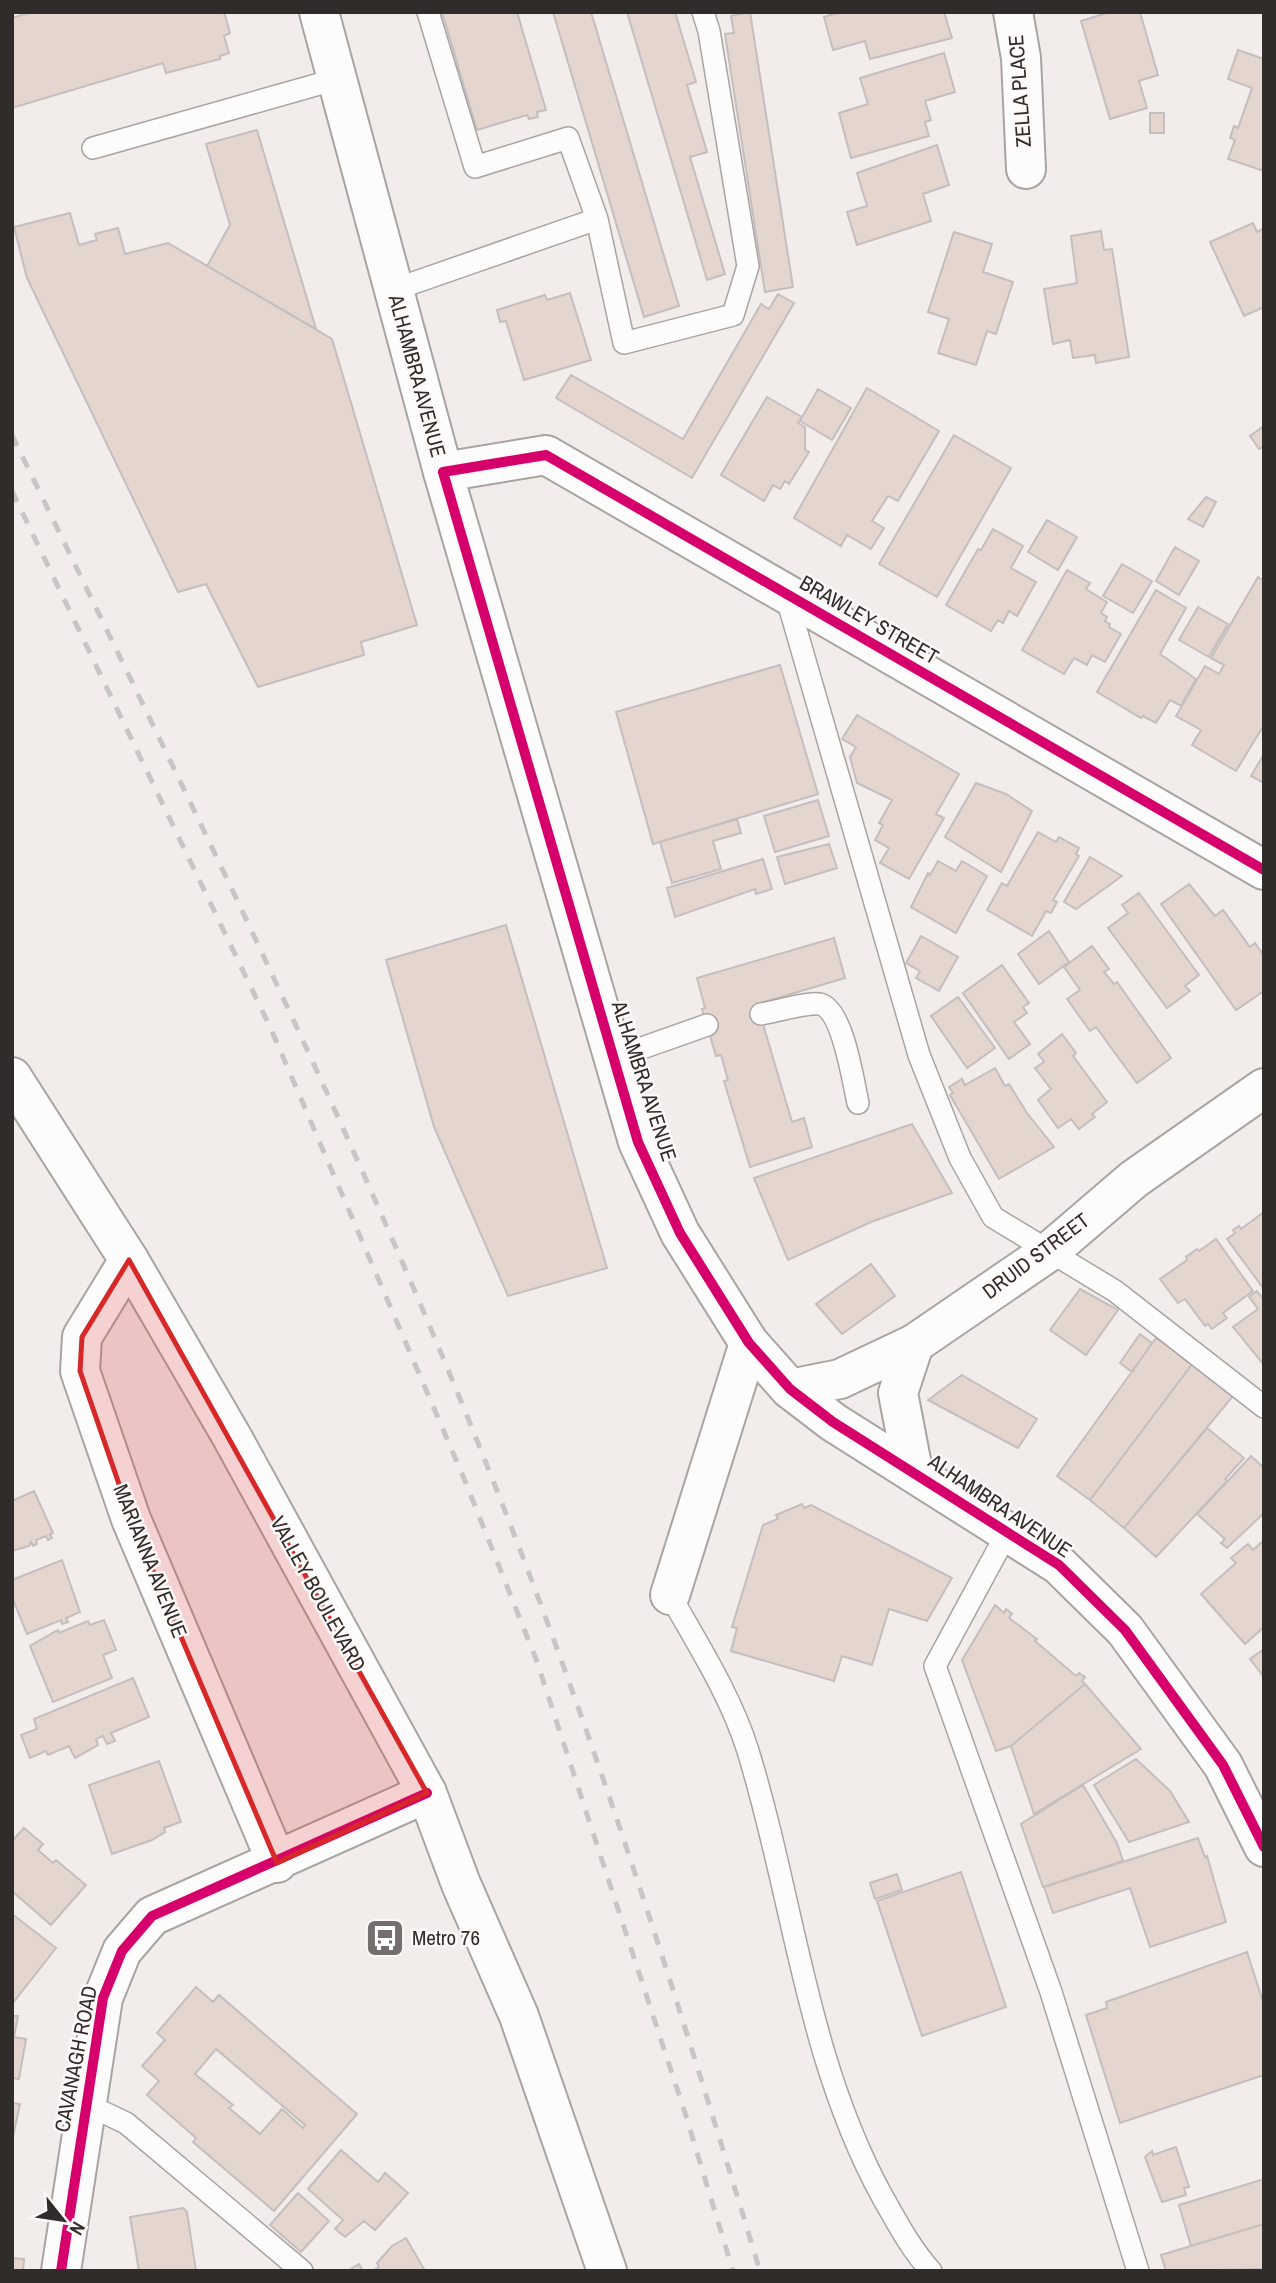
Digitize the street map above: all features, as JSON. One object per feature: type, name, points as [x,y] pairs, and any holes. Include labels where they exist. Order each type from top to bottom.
[{"type":"main road","name":"ALHAMBRA AVENUE","points":[[319,12],[443,472],[638,1142],[680,1233],[749,1343],[790,1389],[833,1422],[1059,1566],[1125,1630],[1223,1765],[1264,1847]]},
{"type":"main road","name":"ZELLA PLACE","points":[[1013,12],[1021,58],[1026,169]]},
{"type":"main road","name":"BRAWLEY STREET","points":[[443,472],[546,455],[1264,870]]},
{"type":"main road","name":"VALLEY BOULEVARD","points":[[12,1077],[129,1260],[232,1437],[428,1793],[461,1884],[519,2016],[565,2142],[607,2271]]},
{"type":"main road","name":"DRUID STREET","points":[[790,1389],[840,1379],[914,1344],[1050,1251],[1134,1179],[1264,1088]]},
{"type":"main road","name":"MARIANNA AVENUE","points":[[129,1260],[82,1338],[80,1371],[131,1519],[277,1863]]},
{"type":"main road","points":[[670,1595],[749,1343]]},
{"type":"main road","points":[[913,1471],[898,1393],[914,1344]]},
{"type":"main road","name":"CAVANAGH ROAD","points":[[61,2271],[103,1998],[122,1951],[152,1916],[277,1863],[428,1793]]},
{"type":"lane","points":[[428,12],[475,167],[568,138],[597,219],[624,343],[733,315],[748,266],[709,31],[703,12]]},
{"type":"lane","points":[[93,148],[337,79]]},
{"type":"lane","points":[[393,290],[597,219]]},
{"type":"lane","points":[[786,595],[919,1055],[960,1158],[993,1217],[1115,1291],[1264,1407]]},
{"type":"lane","points":[[761,1014],[819,1004],[831,1011],[839,1025],[858,1103]]},
{"type":"lane","points":[[614,1058],[707,1025]]},
{"type":"lane","points":[[1007,1533],[935,1666],[1051,1992],[1138,2271]]},
{"type":"lane","points":[[670,1595],[718,1680],[747,1749],[800,1972],[831,2082],[866,2166],[913,2251],[931,2271]]},
{"type":"lane","points":[[86,2104],[126,2123],[302,2271]]},
{"type":"highlighted area","points":[[129,1260],[427,1793],[277,1863],[131,1519],[80,1371],[82,1337]]},
{"type":"building","points":[[32,12],[224,12],[230,33],[224,36],[229,53],[220,56],[220,59],[166,73],[163,63],[12,108],[12,18]]},
{"type":"building","points":[[442,12],[517,12],[546,110],[537,112],[538,117],[529,119],[527,115],[477,130]]},
{"type":"building","points":[[553,12],[591,12],[679,306],[644,317]]},
{"type":"building","points":[[627,12],[675,12],[696,82],[687,85],[707,152],[690,157],[725,274],[707,280]]},
{"type":"building","points":[[750,12],[793,287],[765,292],[725,34],[734,33],[731,16]]},
{"type":"building","points":[[840,12],[944,12],[952,38],[870,59],[865,41],[833,50],[824,17]]},
{"type":"building","points":[[1110,12],[1140,12],[1158,75],[1139,81],[1147,108],[1110,119],[1081,21]]},
{"type":"building","points":[[1238,50],[1264,59],[1264,171],[1228,159],[1235,140],[1230,138],[1234,126],[1238,128],[1252,88],[1228,79]]},
{"type":"building","points":[[944,53],[955,92],[925,101],[931,120],[925,122],[929,136],[851,158],[839,113],[868,104],[860,78]]},
{"type":"building","points":[[1150,113],[1164,113],[1164,133],[1150,133]]},
{"type":"building","points":[[257,130],[316,329],[207,266],[230,225],[206,144]]},
{"type":"building","points":[[937,145],[949,185],[923,194],[931,221],[857,245],[847,212],[867,206],[857,173]]},
{"type":"building","points":[[70,213],[79,245],[97,240],[95,234],[118,228],[125,254],[168,243],[332,339],[417,625],[361,642],[364,655],[258,687],[206,584],[178,592],[27,278],[14,227]]},
{"type":"building","points":[[1253,223],[1257,232],[1264,228],[1264,307],[1244,316],[1210,242]]},
{"type":"building","points":[[1101,231],[1104,250],[1112,249],[1129,357],[1096,363],[1095,355],[1073,358],[1070,340],[1053,344],[1044,289],[1077,283],[1071,236]]},
{"type":"building","points":[[954,232],[992,244],[983,272],[1013,282],[996,334],[987,331],[976,365],[938,353],[949,319],[928,312]]},
{"type":"building","points":[[570,293],[591,360],[524,380],[506,321],[500,322],[497,310],[545,295],[547,300]]},
{"type":"building","points":[[778,294],[794,303],[692,478],[556,398],[571,375],[683,439],[761,304],[769,309]]},
{"type":"building","points":[[867,388],[939,431],[898,501],[888,496],[872,521],[884,528],[871,549],[847,535],[841,546],[794,518]]},
{"type":"building","points":[[818,389],[851,408],[832,440],[800,421]]},
{"type":"building","points":[[767,397],[802,417],[798,423],[805,427],[805,450],[809,452],[789,484],[785,481],[780,489],[773,485],[764,501],[721,475]]},
{"type":"building","points":[[1264,426],[1264,446],[1259,449],[1250,436]]},
{"type":"building","points":[[954,435],[1011,468],[937,597],[879,564]]},
{"type":"building","points":[[1206,497],[1216,502],[1203,527],[1188,519]]},
{"type":"building","points":[[1047,520],[1077,537],[1058,570],[1028,552]]},
{"type":"building","points":[[993,529],[1023,546],[1011,568],[1036,582],[1017,616],[1009,611],[1003,623],[998,620],[991,631],[946,605],[978,549],[981,550]]},
{"type":"building","points":[[1175,547],[1199,561],[1179,595],[1156,581]]},
{"type":"building","points":[[1122,564],[1152,581],[1133,613],[1103,596]]},
{"type":"building","points":[[1067,570],[1090,583],[1086,589],[1107,602],[1101,613],[1107,617],[1105,621],[1110,624],[1109,627],[1121,634],[1105,662],[1092,655],[1087,665],[1074,658],[1064,674],[1022,650]]},
{"type":"building","points":[[1258,577],[1264,581],[1264,725],[1236,771],[1192,745],[1201,730],[1176,716],[1205,666],[1219,674],[1224,665],[1211,658]]},
{"type":"building","points":[[1156,590],[1186,608],[1160,654],[1196,679],[1181,706],[1170,700],[1156,723],[1143,716],[1141,718],[1097,692]]},
{"type":"building","points":[[1198,607],[1228,624],[1209,657],[1179,640]]},
{"type":"building","points":[[780,665],[818,794],[653,844],[616,712]]},
{"type":"building","points":[[857,715],[959,774],[936,814],[944,818],[909,879],[880,863],[889,848],[875,840],[883,825],[879,823],[892,800],[857,783],[850,757],[856,747],[842,739]]},
{"type":"building","points":[[1264,754],[1264,783],[1251,776]]},
{"type":"building","points":[[976,783],[1006,794],[1032,811],[1001,872],[945,837]]},
{"type":"building","points":[[818,800],[829,836],[775,852],[764,816]]},
{"type":"building","points":[[737,819],[741,833],[713,841],[721,869],[672,883],[660,842]]},
{"type":"building","points":[[1038,832],[1056,842],[1059,837],[1079,848],[1076,854],[1079,856],[1053,900],[1057,902],[1051,913],[1046,911],[1032,936],[987,910],[1002,883],[1007,886]]},
{"type":"building","points":[[829,844],[837,868],[785,884],[777,857]]},
{"type":"building","points":[[1090,857],[1122,876],[1076,909],[1064,902]]},
{"type":"building","points":[[763,859],[772,889],[756,894],[755,889],[675,917],[667,888]]},
{"type":"building","points":[[938,861],[956,871],[962,861],[987,876],[956,933],[911,907],[928,873],[930,875]]},
{"type":"building","points":[[1189,884],[1215,916],[1223,910],[1250,947],[1255,943],[1264,956],[1264,991],[1236,1010],[1161,904]]},
{"type":"building","points":[[1139,893],[1199,975],[1185,986],[1190,991],[1167,1008],[1108,928],[1128,913],[1122,905]]},
{"type":"building","points":[[506,925],[607,1268],[508,1296],[434,1127],[386,960]]},
{"type":"building","points":[[1049,931],[1069,962],[1039,984],[1018,954]]},
{"type":"building","points":[[921,936],[958,957],[939,991],[916,978],[920,971],[906,963]]},
{"type":"building","points":[[834,938],[845,978],[757,1004],[792,1122],[804,1118],[812,1147],[750,1167],[724,1081],[728,1080],[721,1055],[716,1056],[702,1009],[705,1008],[697,978]]},
{"type":"building","points":[[1092,946],[1109,969],[1104,972],[1114,984],[1117,982],[1171,1058],[1137,1083],[1096,1027],[1090,1031],[1067,999],[1080,990],[1064,967]]},
{"type":"building","points":[[1002,965],[1029,1003],[1023,1007],[1027,1013],[1014,1022],[1030,1044],[1009,1059],[963,993]]},
{"type":"building","points":[[958,997],[995,1048],[967,1068],[931,1016]]},
{"type":"building","points":[[1062,1034],[1076,1053],[1073,1056],[1107,1102],[1092,1114],[1095,1117],[1079,1129],[1071,1119],[1058,1128],[1038,1100],[1051,1089],[1035,1068],[1044,1062],[1038,1054]]},
{"type":"building","points":[[995,1068],[1005,1086],[1009,1084],[1027,1113],[1054,1147],[999,1179],[950,1095],[953,1093],[949,1087],[962,1079],[965,1085]]},
{"type":"building","points":[[912,1124],[952,1193],[871,1222],[788,1260],[754,1178]]},
{"type":"building","points":[[1264,1212],[1263,1288],[1227,1239],[1235,1233],[1233,1230],[1239,1226],[1241,1229]]},
{"type":"building","points":[[1216,1239],[1253,1291],[1223,1313],[1227,1318],[1212,1329],[1208,1324],[1205,1326],[1185,1299],[1178,1303],[1160,1279],[1187,1260],[1186,1257],[1197,1249],[1199,1251]]},
{"type":"building","points":[[871,1264],[895,1296],[842,1334],[816,1304]]},
{"type":"building","points":[[1080,1289],[1118,1310],[1086,1355],[1050,1330]]},
{"type":"building","points":[[1257,1291],[1264,1300],[1264,1365],[1233,1327],[1258,1309],[1249,1297]]},
{"type":"building","points":[[1140,1334],[1152,1343],[1132,1372],[1120,1363]]},
{"type":"building","points":[[1156,1338],[1193,1363],[1090,1500],[1057,1476]]},
{"type":"building","points":[[1193,1363],[1233,1396],[1124,1528],[1090,1500]]},
{"type":"building","points":[[962,1375],[1037,1419],[1018,1448],[928,1400]]},
{"type":"building","points":[[1207,1428],[1244,1458],[1225,1479],[1227,1481],[1156,1557],[1124,1528]]},
{"type":"building","points":[[1251,1456],[1264,1468],[1264,1513],[1227,1548],[1221,1543],[1225,1539],[1197,1514]]},
{"type":"building","points":[[34,1491],[53,1533],[50,1534],[52,1538],[48,1540],[46,1536],[36,1540],[37,1544],[33,1546],[31,1542],[29,1546],[12,1551],[12,1501]]},
{"type":"building","points":[[802,1504],[804,1508],[811,1505],[952,1578],[927,1621],[889,1609],[872,1665],[842,1656],[834,1681],[731,1651],[737,1628],[732,1627],[763,1525],[778,1519],[776,1515]]},
{"type":"building","points":[[1264,1540],[1264,1627],[1245,1644],[1201,1594],[1236,1563],[1231,1558],[1248,1544],[1253,1550]]},
{"type":"building","points":[[62,1560],[80,1612],[66,1618],[68,1622],[62,1624],[61,1620],[27,1634],[12,1597],[12,1580]]},
{"type":"building","points":[[995,1605],[1004,1613],[1006,1609],[1012,1614],[1009,1618],[1037,1639],[1035,1641],[1076,1676],[1079,1673],[1085,1677],[1082,1681],[1085,1684],[1011,1746],[996,1751],[962,1660]]},
{"type":"building","points":[[104,1620],[116,1650],[103,1655],[112,1678],[53,1702],[30,1646],[58,1630],[59,1633],[88,1621],[90,1625]]},
{"type":"building","points":[[1264,1649],[1264,1677],[1250,1659]]},
{"type":"building","points":[[133,1678],[149,1717],[111,1733],[115,1741],[107,1744],[103,1736],[96,1739],[98,1745],[75,1758],[69,1746],[48,1755],[46,1751],[30,1758],[21,1735],[37,1729],[34,1719]]},
{"type":"building","points":[[1085,1684],[1141,1749],[1034,1814],[1011,1746]]},
{"type":"building","points":[[1136,1759],[1170,1791],[1189,1822],[1129,1842],[1094,1785]]},
{"type":"building","points":[[159,1761],[181,1822],[164,1828],[165,1832],[152,1840],[112,1854],[89,1785]]},
{"type":"building","points":[[1083,1785],[1117,1843],[1123,1861],[1043,1887],[1021,1824]]},
{"type":"building","points":[[24,1828],[43,1844],[38,1850],[53,1863],[56,1860],[86,1885],[51,1925],[12,1891],[12,1841]]},
{"type":"building","points":[[1198,1838],[1205,1857],[1207,1856],[1226,1922],[1150,1947],[1130,1888],[1053,1913],[1044,1887]]},
{"type":"building","points":[[961,1872],[1006,2007],[922,2036],[877,1901]]},
{"type":"building","points":[[897,1874],[902,1890],[875,1899],[870,1883]]},
{"type":"building","points":[[12,1914],[56,1948],[12,2004]]},
{"type":"building","points":[[1247,1952],[1264,2005],[1264,2075],[1120,2123],[1086,2015],[1107,2008],[1106,2002]]},
{"type":"building","points":[[196,1987],[213,2002],[219,1995],[357,2114],[274,2211],[193,2142],[196,2138],[147,2095],[159,2081],[142,2066],[165,2040],[157,2033]],"holes":[[[216,2049],[305,2125],[303,2128],[282,2109],[260,2134],[229,2108],[233,2105],[195,2074]]]},
{"type":"building","points":[[12,2016],[18,2016],[14,2037],[26,2039],[19,2079],[12,2078]]},
{"type":"building","points":[[12,2103],[20,2104],[12,2141]]},
{"type":"building","points":[[1176,2147],[1189,2187],[1184,2188],[1186,2195],[1162,2202],[1145,2157],[1152,2151],[1153,2155]]},
{"type":"building","points":[[341,2150],[378,2182],[385,2173],[408,2193],[375,2230],[364,2221],[345,2237],[335,2229],[343,2220],[308,2189]]},
{"type":"building","points":[[1264,2179],[1264,2224],[1191,2246],[1179,2205]]},
{"type":"building","points":[[298,2193],[329,2221],[301,2252],[270,2225]]},
{"type":"building","points":[[183,2208],[187,2212],[196,2271],[139,2271],[130,2217]]},
{"type":"building","points":[[1264,2224],[1264,2269],[1166,2271],[1161,2255]]},
{"type":"building","points":[[406,2238],[425,2271],[372,2271],[379,2267],[377,2263],[392,2246]]},
{"type":"building","points":[[12,2258],[24,2259],[23,2271],[12,2271]]},
{"type":"building","points":[[359,2264],[363,2271],[347,2271]]},
{"type":"railway","points":[[12,435],[319,1076],[378,1206],[488,1468],[563,1666],[633,1866],[760,2271]]},
{"type":"railway","points":[[12,491],[271,1029],[463,1476],[536,1659],[685,2113],[733,2271]]},
{"type":"cycle path","points":[[1264,870],[546,455],[443,472],[638,1142],[680,1233],[749,1343],[790,1389],[833,1422],[1059,1565],[1125,1630],[1223,1765],[1264,1847]]},
{"type":"cycle path","points":[[61,2271],[103,1998],[122,1951],[152,1916],[427,1793]]},
{"type":"place","name":"Metro 76","points":[[385,1938]]}]
